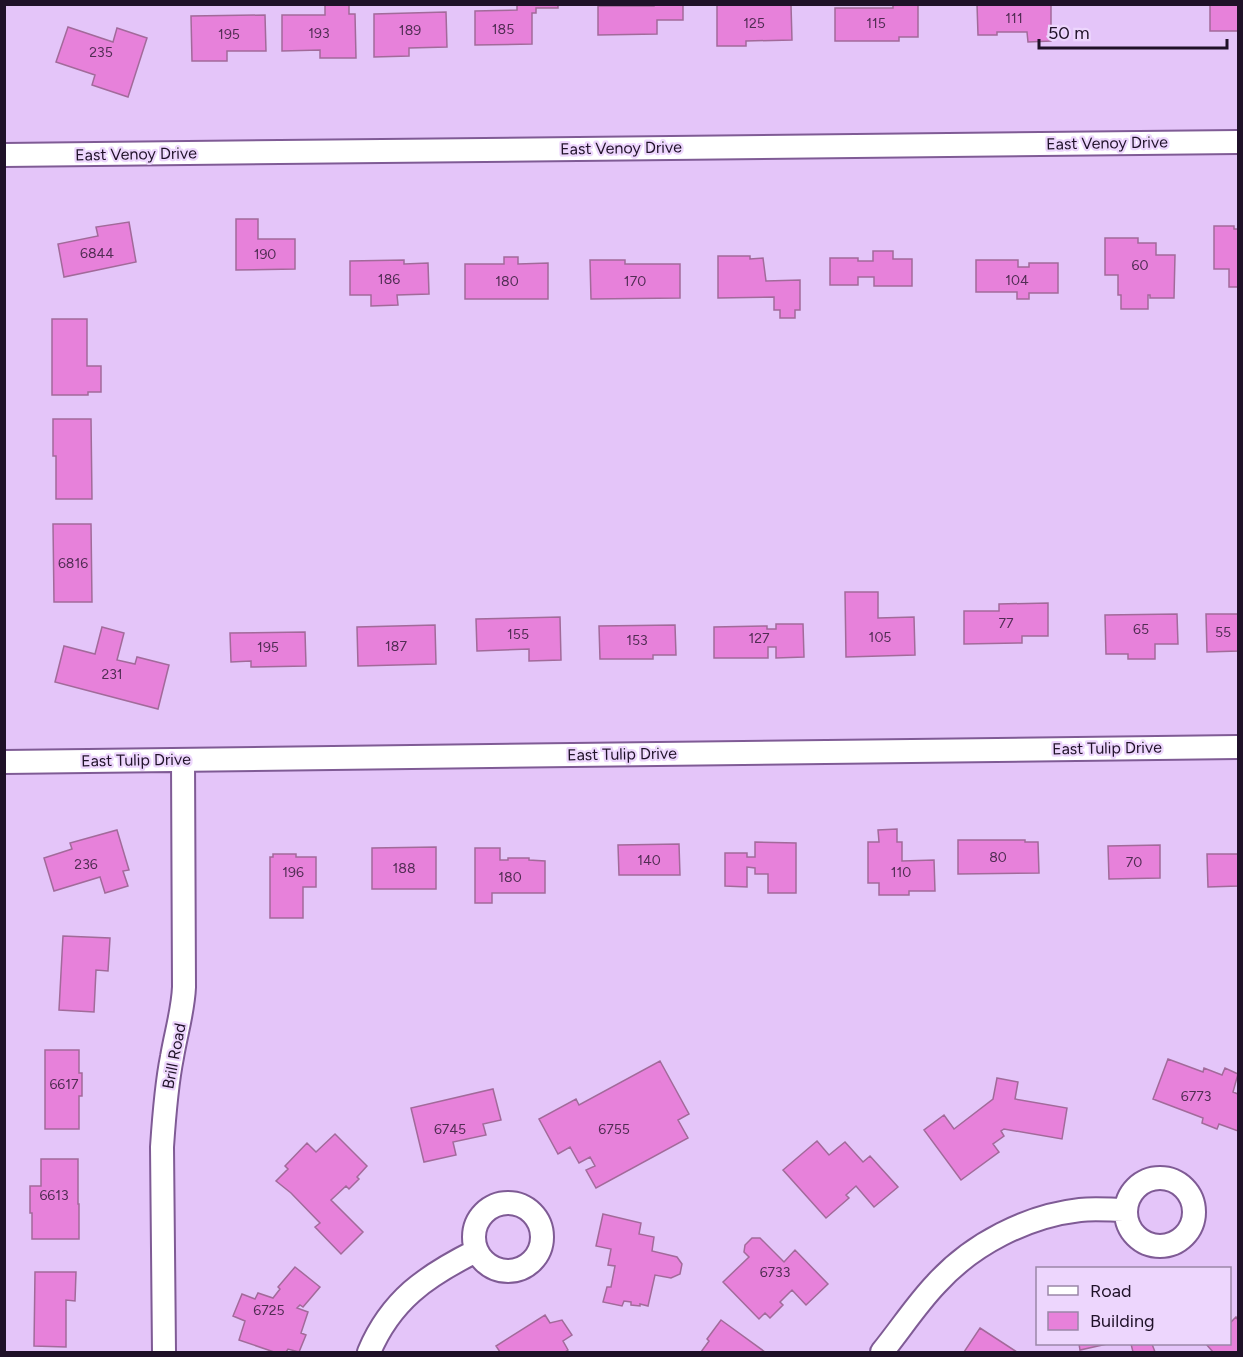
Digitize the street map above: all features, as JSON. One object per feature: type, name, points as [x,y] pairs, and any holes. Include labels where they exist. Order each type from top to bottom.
[{"type":"street","name":"East Venoy Drive","points":[[4,155],[1239,142]]},
{"type":"street","name":"East Tulip Drive","points":[[4,762],[1239,747]]},
{"type":"street","name":"Brill Road","points":[[164,1353],[162,1147],[172,1057],[184,1004],[183,760]]},
{"type":"street","points":[[882,1353],[936,1284],[962,1259],[981,1246],[1024,1224],[1046,1217],[1081,1210],[1126,1210]]},
{"type":"street","points":[[369,1353],[383,1324],[407,1296],[447,1266],[476,1251]]},
{"type":"building","points":[[325,4],[349,4],[349,14],[355,14],[356,58],[320,58],[320,50],[282,51],[282,15],[325,15]]},
{"type":"building","points":[[517,4],[558,4],[558,8],[536,8],[536,13],[532,13],[532,44],[475,45],[475,11],[517,10]]},
{"type":"building","points":[[654,4],[683,4],[683,20],[657,20],[657,34],[598,35],[598,6],[654,6]]},
{"type":"building","points":[[893,4],[918,4],[918,37],[899,37],[899,41],[835,41],[835,8],[893,8]]},
{"type":"building","points":[[977,4],[1051,4],[1051,41],[1028,42],[1027,32],[997,32],[997,35],[978,35]]},
{"type":"building","points":[[1210,4],[1238,4],[1238,31],[1210,31]]},
{"type":"building","points":[[717,5],[791,5],[792,40],[746,41],[746,46],[717,46]]},
{"type":"building","points":[[446,12],[447,47],[409,48],[409,56],[374,57],[374,14]]},
{"type":"building","points":[[265,15],[266,51],[227,51],[227,61],[192,61],[191,16]]},
{"type":"building","points":[[68,27],[113,42],[117,28],[147,38],[128,97],[92,85],[95,75],[56,62]]},
{"type":"building","points":[[236,219],[258,219],[258,239],[295,239],[295,269],[236,270]]},
{"type":"building","points":[[129,222],[136,262],[64,277],[58,244],[98,236],[96,227]]},
{"type":"building","points":[[1214,226],[1234,226],[1234,229],[1238,229],[1238,287],[1229,287],[1229,269],[1214,269]]},
{"type":"building","points":[[1105,238],[1138,238],[1138,243],[1156,243],[1156,255],[1175,255],[1174,298],[1150,298],[1148,295],[1148,309],[1121,309],[1118,275],[1105,275]]},
{"type":"building","points":[[873,251],[893,251],[893,259],[912,259],[912,286],[874,286],[874,277],[858,277],[858,285],[830,285],[830,258],[858,258],[858,261],[873,261]]},
{"type":"building","points":[[718,256],[763,258],[766,281],[800,280],[800,310],[795,310],[795,318],[780,318],[780,310],[774,310],[774,297],[718,298]]},
{"type":"building","points":[[504,257],[518,257],[518,264],[548,263],[548,299],[465,299],[465,264],[504,264]]},
{"type":"building","points":[[404,260],[404,264],[428,263],[429,294],[397,295],[398,305],[371,306],[371,295],[350,295],[350,261]]},
{"type":"building","points":[[590,260],[625,260],[625,264],[680,264],[680,298],[591,299]]},
{"type":"building","points":[[976,260],[1018,260],[1018,267],[1029,267],[1029,263],[1058,263],[1058,293],[1029,293],[1029,299],[1017,299],[1017,292],[976,292]]},
{"type":"building","points":[[52,319],[87,319],[87,366],[101,366],[101,392],[88,392],[88,395],[52,395]]},
{"type":"building","points":[[53,419],[91,419],[92,499],[56,499]]},
{"type":"building","points":[[53,524],[91,524],[92,602],[54,602]]},
{"type":"building","points":[[845,592],[878,592],[878,618],[914,617],[915,655],[846,657]]},
{"type":"building","points":[[1048,603],[1048,636],[1022,636],[1022,643],[964,644],[964,611],[999,611],[999,604]]},
{"type":"building","points":[[1177,614],[1178,644],[1155,644],[1155,659],[1128,659],[1128,654],[1106,654],[1105,615]]},
{"type":"building","points":[[1206,614],[1238,614],[1238,651],[1207,652]]},
{"type":"building","points":[[560,617],[561,660],[529,661],[529,649],[477,651],[476,619]]},
{"type":"building","points":[[776,624],[803,624],[804,657],[776,658],[776,647],[768,647],[768,658],[714,658],[714,627],[767,626],[767,629],[776,629]]},
{"type":"building","points":[[435,625],[436,664],[358,666],[357,627]]},
{"type":"building","points":[[675,625],[676,655],[653,655],[653,659],[600,659],[599,626]]},
{"type":"building","points":[[102,627],[124,633],[117,660],[135,664],[137,657],[169,665],[158,709],[55,682],[64,646],[95,654]]},
{"type":"building","points":[[305,632],[306,666],[251,667],[251,661],[231,662],[230,633]]},
{"type":"building","points":[[897,829],[897,842],[902,842],[902,861],[934,860],[935,891],[909,891],[909,895],[879,895],[879,883],[868,883],[868,842],[879,842],[878,830]]},
{"type":"building","points":[[117,830],[129,870],[123,871],[128,886],[105,893],[100,877],[54,891],[44,858],[72,849],[70,843]]},
{"type":"building","points":[[958,840],[1038,842],[1039,873],[958,874]]},
{"type":"building","points":[[755,842],[796,843],[796,893],[768,893],[768,874],[755,874],[755,868],[747,867],[747,887],[725,886],[725,853],[747,853],[747,857],[755,857]]},
{"type":"building","points":[[679,844],[680,875],[619,875],[618,845]]},
{"type":"building","points":[[1160,845],[1160,878],[1109,879],[1108,846]]},
{"type":"building","points":[[436,847],[436,889],[372,889],[372,848]]},
{"type":"building","points":[[475,848],[500,848],[500,860],[529,858],[529,860],[545,861],[545,893],[492,893],[492,903],[475,903]]},
{"type":"building","points":[[273,854],[316,857],[316,887],[303,887],[303,918],[270,918],[270,857],[273,857]]},
{"type":"building","points":[[1207,854],[1238,854],[1238,886],[1208,887]]},
{"type":"building","points":[[63,936],[110,938],[108,971],[96,970],[94,1012],[59,1010]]},
{"type":"building","points":[[45,1050],[79,1050],[82,1096],[79,1096],[79,1129],[45,1129]]},
{"type":"building","points":[[1168,1059],[1203,1072],[1204,1068],[1222,1075],[1225,1068],[1238,1074],[1233,1092],[1238,1094],[1238,1131],[1219,1124],[1217,1129],[1202,1123],[1203,1118],[1153,1099]]},
{"type":"building","points":[[660,1061],[689,1114],[678,1120],[688,1138],[596,1188],[586,1170],[595,1166],[590,1157],[579,1163],[570,1147],[558,1154],[539,1119],[576,1099],[579,1105]]},
{"type":"building","points":[[997,1078],[1018,1082],[1015,1099],[1067,1108],[1062,1139],[1004,1129],[1001,1131],[1004,1136],[993,1144],[999,1152],[961,1180],[924,1130],[944,1115],[954,1129],[993,1099]]},
{"type":"building","points":[[493,1089],[501,1120],[483,1124],[486,1135],[453,1142],[456,1155],[424,1162],[411,1108]]},
{"type":"building","points":[[335,1134],[367,1166],[349,1189],[346,1186],[331,1200],[363,1232],[341,1254],[315,1227],[320,1223],[276,1181],[288,1169],[285,1166],[307,1143],[316,1152]]},
{"type":"building","points":[[817,1141],[829,1155],[845,1142],[863,1162],[870,1156],[898,1187],[874,1207],[856,1186],[846,1195],[849,1198],[826,1218],[783,1170]]},
{"type":"building","points":[[41,1159],[78,1159],[79,1239],[32,1239],[30,1186],[41,1186]]},
{"type":"building","points":[[603,1214],[641,1223],[639,1234],[654,1237],[652,1251],[677,1257],[682,1264],[680,1274],[671,1278],[655,1275],[648,1306],[631,1305],[631,1302],[624,1301],[622,1306],[603,1302],[607,1287],[611,1287],[615,1266],[608,1265],[611,1249],[596,1246]]},
{"type":"building","points":[[752,1238],[760,1238],[784,1262],[795,1250],[828,1284],[806,1305],[792,1290],[780,1302],[783,1305],[770,1318],[765,1313],[759,1319],[723,1282],[749,1257],[744,1252],[745,1245]]},
{"type":"building","points":[[295,1267],[320,1287],[303,1307],[300,1305],[297,1308],[308,1312],[301,1333],[306,1335],[299,1352],[288,1349],[286,1352],[274,1352],[239,1340],[245,1321],[233,1316],[242,1294],[255,1299],[258,1293],[273,1298],[280,1289],[278,1287]]},
{"type":"building","points":[[35,1272],[76,1272],[75,1301],[66,1300],[66,1347],[34,1346]]},
{"type":"building","points":[[545,1315],[550,1323],[562,1320],[572,1335],[563,1341],[568,1350],[565,1352],[500,1352],[496,1346]]},
{"type":"building","points":[[1236,1317],[1238,1320],[1238,1352],[1213,1352],[1207,1345],[1231,1345],[1231,1322]]},
{"type":"building","points":[[721,1320],[765,1352],[701,1352],[709,1341],[707,1339]]},
{"type":"building","points":[[980,1328],[1017,1352],[964,1352]]},
{"type":"building","points":[[1079,1345],[1102,1345],[1080,1350]]},
{"type":"building","points":[[1131,1345],[1152,1345],[1155,1352],[1133,1352]]}]
